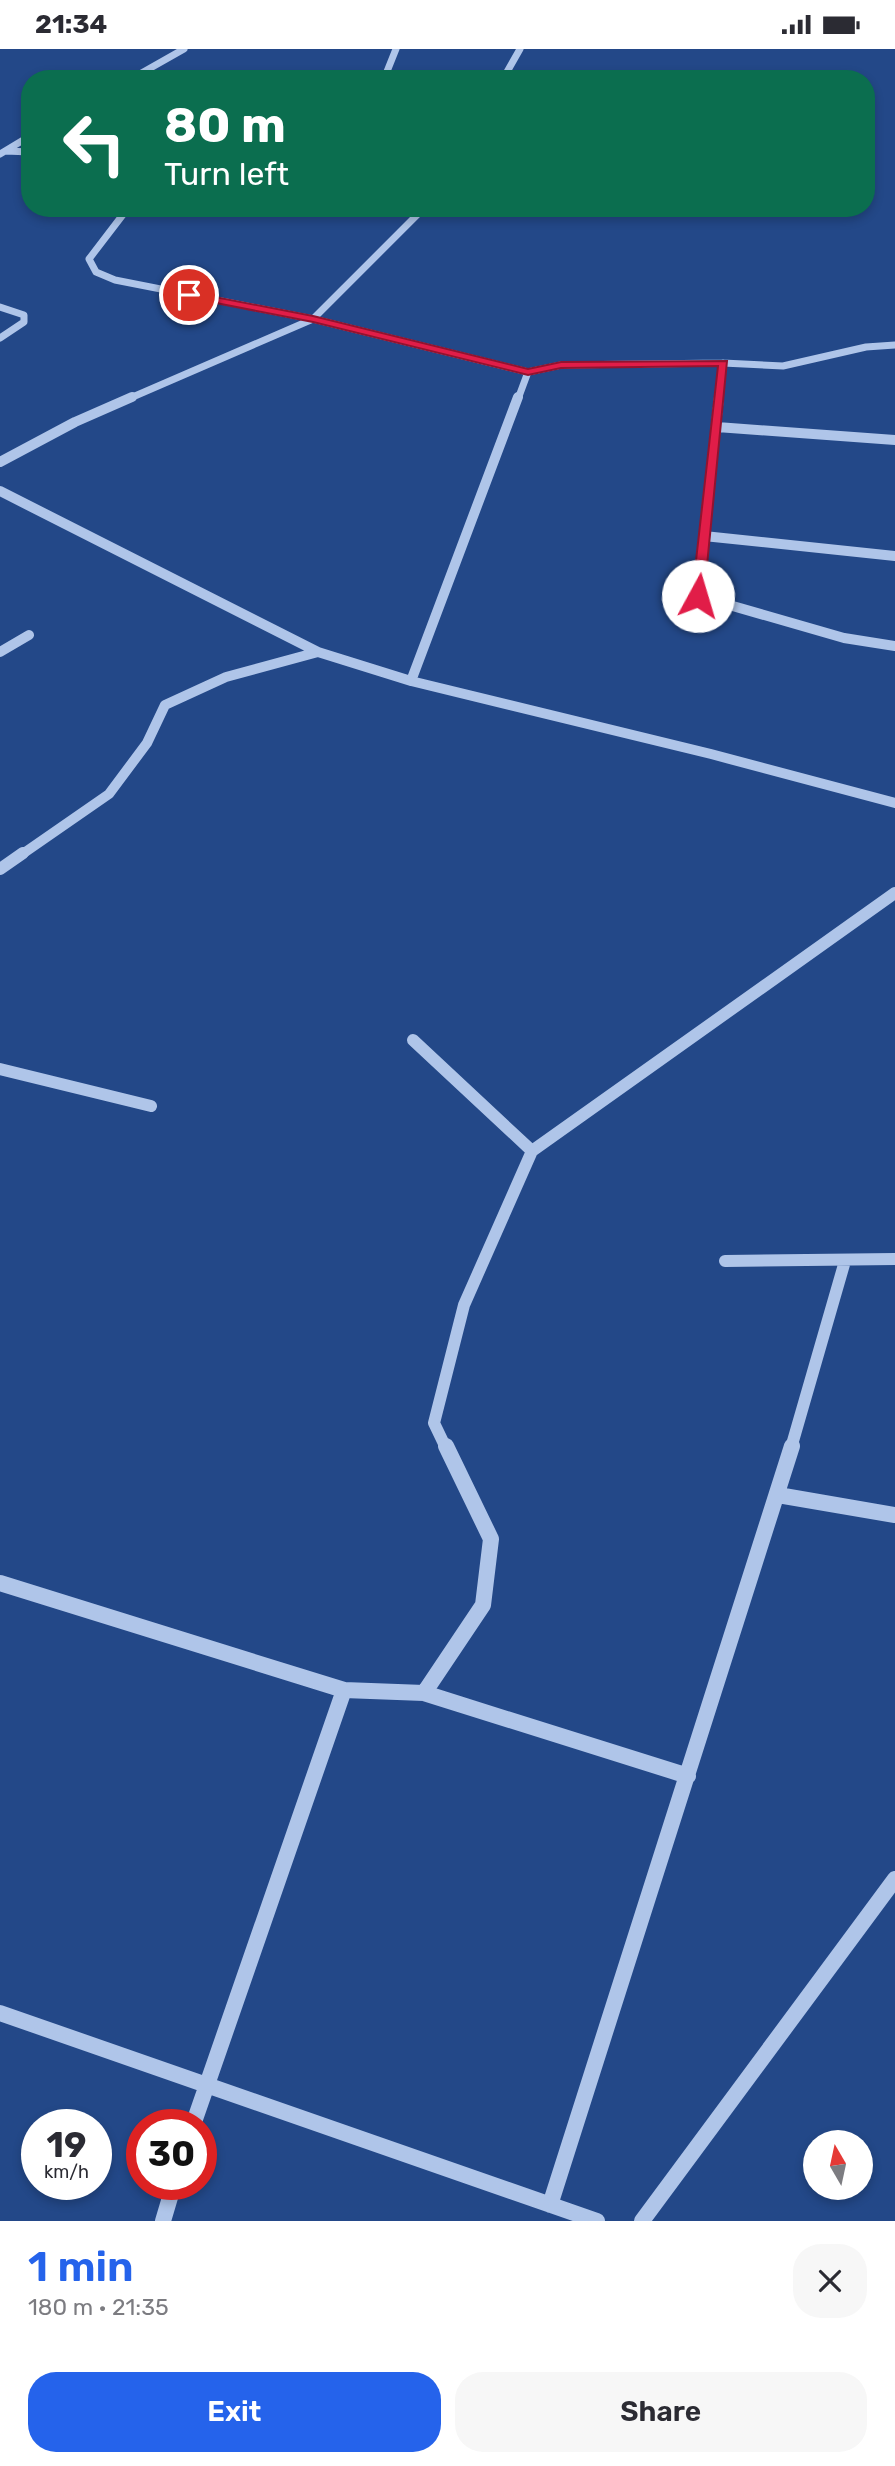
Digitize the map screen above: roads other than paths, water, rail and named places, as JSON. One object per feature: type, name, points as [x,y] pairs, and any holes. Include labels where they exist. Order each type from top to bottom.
[{"type":"street","points":[[147,70],[184,49]]},
{"type":"street","points":[[388,70],[396,49]]},
{"type":"street","points":[[508,70],[520,49]]},
{"type":"street","points":[[2,152],[21,141]]},
{"type":"street","points":[[2,152],[21,152]]},
{"type":"street","points":[[121,217],[89,259],[96,272],[115,280],[313,319],[528,372],[561,365],[723,363],[783,366],[866,347],[895,345]]},
{"type":"street","points":[[0,462],[75,422],[313,319],[416,217]]},
{"type":"street","points":[[0,307],[24,315],[24,322],[0,338]]},
{"type":"street","points":[[723,363],[698,596],[844,638],[895,646]]},
{"type":"street","points":[[411,681],[528,372]]},
{"type":"street","points":[[717,427],[895,440]]},
{"type":"street","points":[[0,491],[318,652],[411,681],[711,754],[895,803]]},
{"type":"street","points":[[704,536],[895,556]]},
{"type":"street","points":[[0,652],[29,635]]},
{"type":"street","points":[[0,869],[109,794],[124,778],[147,743],[165,705],[226,677],[318,652]]},
{"type":"street","points":[[424,1693],[483,1605],[491,1539],[434,1423],[464,1305],[532,1151],[895,893]]},
{"type":"street","points":[[413,1040],[532,1151]]},
{"type":"street","points":[[0,1069],[151,1106]]},
{"type":"street","points":[[724,1261],[895,1259]]},
{"type":"street","points":[[550,2205],[778,1495],[845,1261]]},
{"type":"street","points":[[778,1495],[895,1515]]},
{"type":"street","points":[[0,1583],[344,1690],[424,1693],[688,1776]]},
{"type":"street","points":[[198,2109],[344,1690]]},
{"type":"street","points":[[642,2221],[895,1879]]},
{"type":"street","points":[[0,2013],[597,2221]]},
{"type":"street","points":[[163,2221],[169,2200]]}]
